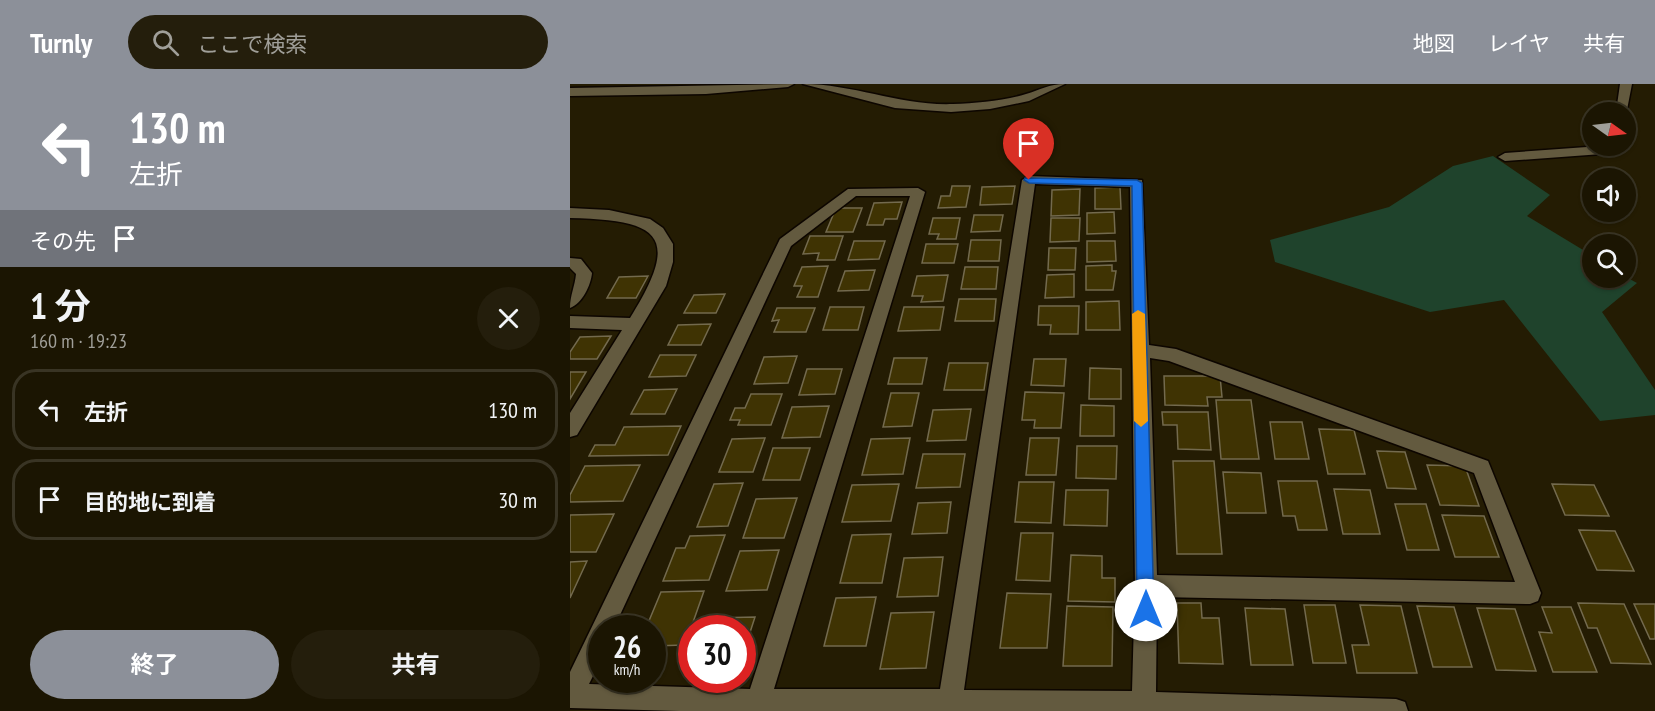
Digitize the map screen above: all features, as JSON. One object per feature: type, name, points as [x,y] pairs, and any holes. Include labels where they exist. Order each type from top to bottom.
[{"type":"street","points":[[570,92],[732,91],[788,84]]},
{"type":"street","points":[[808,84],[895,104],[951,108],[990,105],[1019,99],[1059,84]]},
{"type":"street","points":[[1623,102],[1626,84]]},
{"type":"street","points":[[1505,157],[1582,151]]},
{"type":"street","points":[[950,702],[1029,180],[1137,183],[1146,586],[1144,705]]},
{"type":"street","points":[[609,615],[785,243],[853,192],[918,192],[758,701]]},
{"type":"street","points":[[570,213],[626,216],[650,223],[661,236],[667,255],[665,271],[570,429]]},
{"type":"street","points":[[570,263],[576,263],[584,273],[582,283],[570,302]]},
{"type":"street","points":[[570,322],[634,324]]},
{"type":"street","points":[[1139,350],[1170,354],[1481,467],[1530,593],[1146,586]]},
{"type":"street","points":[[588,660],[571,696],[1396,711]]},
{"type":"green space","points":[[1493,156],[1550,195],[1527,216],[1582,249],[1582,288],[1631,288],[1602,312],[1655,390],[1655,415],[1600,421],[1504,300],[1430,312],[1275,262],[1270,240],[1389,207],[1453,166]]},
{"type":"building","points":[[952,186],[970,186],[966,207],[938,208],[941,196],[950,196]]},
{"type":"building","points":[[1015,186],[1012,204],[980,205],[982,187]]},
{"type":"building","points":[[1120,187],[1121,209],[1095,209],[1095,188]]},
{"type":"building","points":[[1080,189],[1079,215],[1051,216],[1052,190]]},
{"type":"building","points":[[902,202],[897,219],[885,219],[883,225],[867,225],[874,203]]},
{"type":"building","points":[[836,208],[862,208],[853,232],[826,232]]},
{"type":"building","points":[[1114,212],[1115,233],[1087,234],[1087,213]]},
{"type":"building","points":[[974,215],[1003,215],[1000,231],[971,232]]},
{"type":"building","points":[[933,218],[960,218],[956,239],[937,239],[939,234],[929,234]]},
{"type":"building","points":[[1051,218],[1080,218],[1079,241],[1050,242]]},
{"type":"building","points":[[810,236],[843,236],[835,260],[817,260],[819,253],[803,254]]},
{"type":"building","points":[[971,240],[1001,240],[999,261],[968,261]]},
{"type":"building","points":[[854,241],[885,241],[879,259],[848,260]]},
{"type":"building","points":[[1087,241],[1115,241],[1116,261],[1087,262]]},
{"type":"building","points":[[926,244],[958,244],[954,263],[922,263]]},
{"type":"building","points":[[1049,248],[1076,248],[1075,270],[1048,270]]},
{"type":"building","points":[[1112,265],[1112,271],[1116,271],[1113,290],[1086,290],[1086,266]]},
{"type":"building","points":[[828,266],[818,297],[797,297],[802,286],[794,286],[802,267]]},
{"type":"building","points":[[965,267],[998,267],[996,289],[961,289]]},
{"type":"building","points":[[875,270],[869,290],[838,291],[845,271]]},
{"type":"building","points":[[1074,274],[1074,297],[1045,298],[1047,275]]},
{"type":"building","points":[[948,275],[943,301],[921,302],[923,296],[912,296],[917,276]]},
{"type":"building","points":[[648,276],[636,298],[607,298],[619,277]]},
{"type":"building","points":[[725,294],[716,313],[684,313],[694,295]]},
{"type":"building","points":[[959,299],[996,299],[994,321],[955,321]]},
{"type":"building","points":[[1119,301],[1120,330],[1086,330],[1086,302]]},
{"type":"building","points":[[1039,306],[1079,306],[1078,334],[1050,334],[1051,325],[1038,325]]},
{"type":"building","points":[[830,307],[864,307],[858,330],[823,330]]},
{"type":"building","points":[[904,307],[944,307],[940,330],[898,331]]},
{"type":"building","points":[[777,308],[815,308],[806,332],[774,332],[779,320],[772,321]]},
{"type":"building","points":[[711,324],[701,345],[668,345],[678,325]]},
{"type":"building","points":[[611,336],[597,359],[570,359],[570,352],[580,337]]},
{"type":"building","points":[[660,355],[696,355],[686,376],[649,377]]},
{"type":"building","points":[[797,356],[788,383],[754,384],[764,357]]},
{"type":"building","points":[[894,358],[927,358],[922,384],[888,384]]},
{"type":"building","points":[[1034,359],[1066,359],[1064,386],[1031,385]]},
{"type":"building","points":[[949,363],[988,363],[984,390],[944,390]]},
{"type":"building","points":[[1090,368],[1121,369],[1121,399],[1089,399]]},
{"type":"building","points":[[807,369],[842,369],[835,394],[799,395]]},
{"type":"building","points":[[570,372],[586,372],[570,399]]},
{"type":"building","points":[[1164,376],[1220,376],[1222,397],[1207,397],[1208,406],[1165,405]]},
{"type":"building","points":[[677,389],[665,414],[631,414],[644,390]]},
{"type":"building","points":[[1025,392],[1064,393],[1061,428],[1034,428],[1035,420],[1022,420]]},
{"type":"building","points":[[891,393],[919,393],[912,426],[883,427]]},
{"type":"building","points":[[751,394],[782,394],[771,425],[738,425],[740,420],[730,420],[735,408],[745,408]]},
{"type":"building","points":[[1216,400],[1251,400],[1259,459],[1221,459]]},
{"type":"building","points":[[1081,405],[1114,406],[1114,436],[1080,436]]},
{"type":"building","points":[[829,406],[820,437],[782,438],[792,407]]},
{"type":"building","points":[[971,409],[966,440],[927,441],[933,410]]},
{"type":"building","points":[[1162,412],[1208,412],[1211,450],[1178,449],[1177,425],[1163,425]]},
{"type":"building","points":[[1270,422],[1302,422],[1309,459],[1275,459]]},
{"type":"building","points":[[681,426],[668,455],[589,456],[595,445],[615,445],[624,427]]},
{"type":"building","points":[[1319,429],[1354,430],[1365,474],[1328,474]]},
{"type":"building","points":[[765,438],[753,472],[719,472],[732,439]]},
{"type":"building","points":[[910,438],[903,474],[862,475],[871,439]]},
{"type":"building","points":[[1030,438],[1059,438],[1056,475],[1026,475]]},
{"type":"building","points":[[1077,446],[1117,446],[1116,479],[1076,478]]},
{"type":"building","points":[[773,448],[810,448],[800,480],[763,480]]},
{"type":"building","points":[[1377,451],[1405,452],[1416,489],[1387,488]]},
{"type":"building","points":[[923,454],[965,454],[960,487],[916,488]]},
{"type":"building","points":[[1173,461],[1214,461],[1222,554],[1177,554]]},
{"type":"building","points":[[640,465],[623,501],[570,502],[570,495],[585,466]]},
{"type":"building","points":[[1427,465],[1465,466],[1479,506],[1440,505]]},
{"type":"building","points":[[1223,472],[1261,473],[1266,513],[1227,513]]},
{"type":"building","points":[[1278,481],[1317,481],[1327,530],[1298,530],[1295,516],[1283,516]]},
{"type":"building","points":[[1019,482],[1054,482],[1051,523],[1015,522]]},
{"type":"building","points":[[743,483],[728,526],[697,527],[714,484]]},
{"type":"building","points":[[899,484],[891,521],[842,522],[852,485]]},
{"type":"building","points":[[1552,484],[1594,485],[1609,516],[1565,515]]},
{"type":"building","points":[[1334,489],[1370,490],[1380,534],[1343,534]]},
{"type":"building","points":[[1066,490],[1108,490],[1107,526],[1064,525]]},
{"type":"building","points":[[797,498],[784,538],[743,538],[756,499]]},
{"type":"building","points":[[951,502],[947,533],[912,534],[918,503]]},
{"type":"building","points":[[1395,504],[1426,504],[1439,550],[1407,550]]},
{"type":"building","points":[[614,514],[596,552],[570,552],[570,515]]},
{"type":"building","points":[[1442,515],[1484,516],[1499,557],[1455,557]]},
{"type":"building","points":[[1579,530],[1615,531],[1634,571],[1597,570]]},
{"type":"building","points":[[1021,533],[1053,533],[1050,581],[1016,580]]},
{"type":"building","points":[[891,534],[882,583],[840,583],[852,535]]},
{"type":"building","points":[[725,535],[709,580],[663,581],[676,548],[685,548],[690,536]]},
{"type":"building","points":[[779,550],[767,590],[726,591],[740,551]]},
{"type":"building","points":[[1071,555],[1102,556],[1102,578],[1115,578],[1115,602],[1068,601]]},
{"type":"building","points":[[943,557],[938,596],[897,597],[904,558]]},
{"type":"building","points":[[587,561],[570,598],[570,562]]},
{"type":"building","points":[[704,591],[696,615],[678,615],[678,645],[666,646],[666,615],[651,615],[661,592]]},
{"type":"building","points":[[1007,593],[1051,594],[1047,648],[1000,648]]},
{"type":"building","points":[[876,597],[866,646],[824,646],[836,598]]},
{"type":"building","points":[[1177,603],[1201,603],[1202,618],[1219,618],[1223,664],[1179,663]]},
{"type":"building","points":[[1578,603],[1624,604],[1651,664],[1611,663],[1597,628],[1588,628]]},
{"type":"building","points":[[1634,604],[1655,604],[1655,639],[1650,639]]},
{"type":"building","points":[[1304,605],[1335,605],[1346,663],[1313,663]]},
{"type":"building","points":[[1360,605],[1401,606],[1417,673],[1357,673],[1352,645],[1369,645]]},
{"type":"building","points":[[1067,606],[1113,607],[1112,666],[1063,666]]},
{"type":"building","points":[[1417,606],[1454,607],[1472,667],[1433,667]]},
{"type":"building","points":[[1542,607],[1571,607],[1597,672],[1553,672],[1539,632],[1552,633]]},
{"type":"building","points":[[1245,608],[1285,609],[1293,665],[1251,665]]},
{"type":"building","points":[[1477,608],[1515,609],[1536,671],[1496,670]]},
{"type":"building","points":[[934,612],[926,668],[880,669],[891,613]]},
{"type":"slow traffic","points":[[1138,314],[1141,421]]},
{"type":"route","points":[[1029,180],[1137,183],[1146,610]]}]
